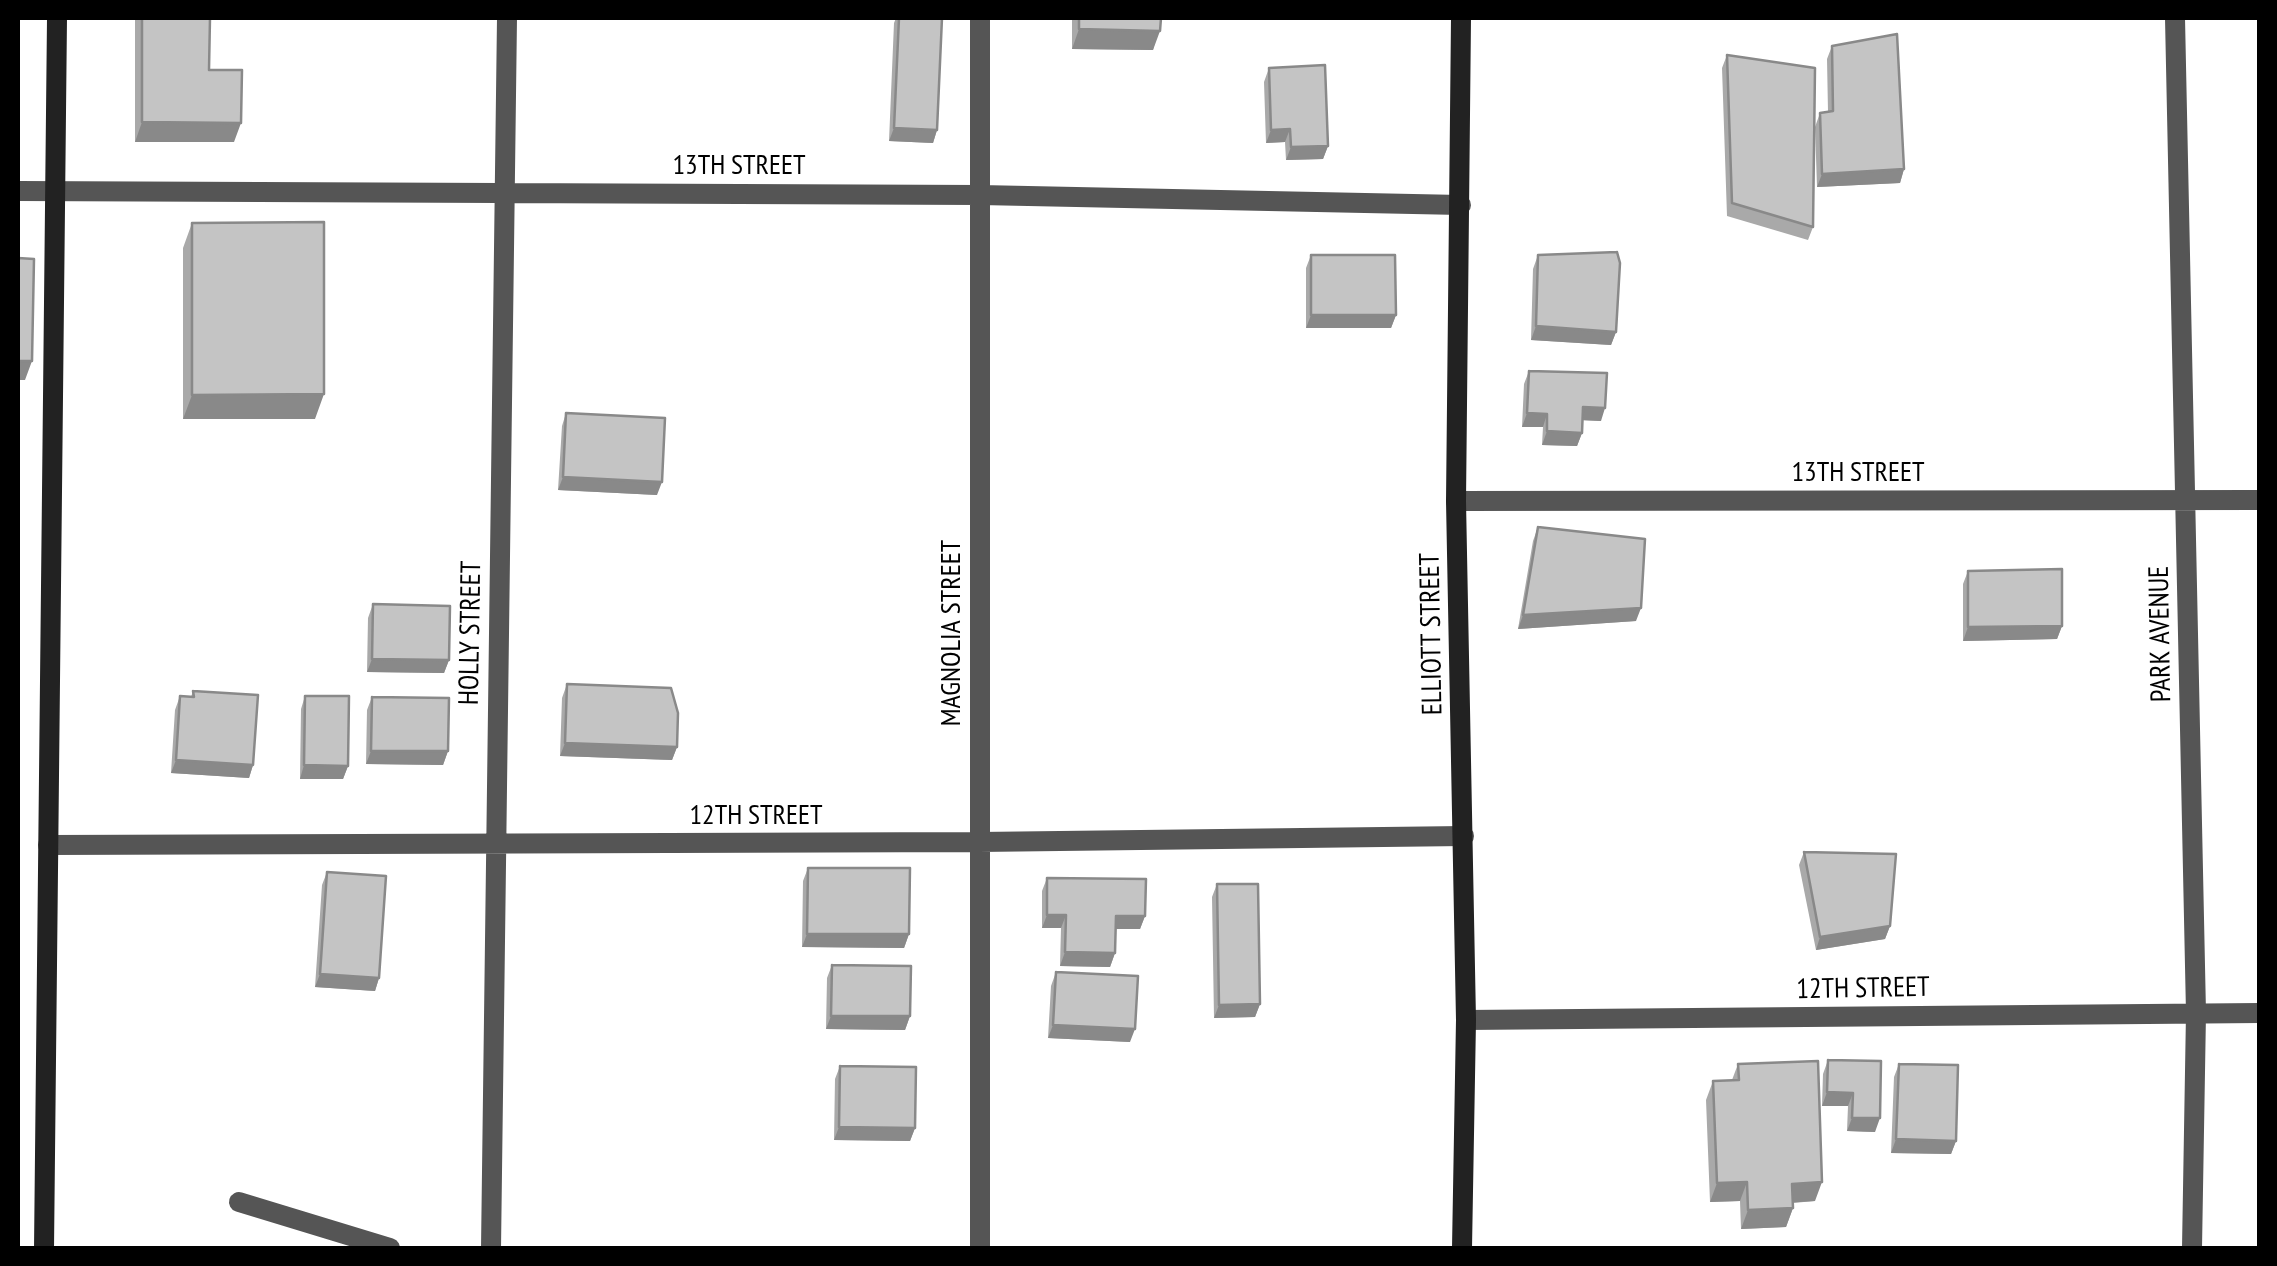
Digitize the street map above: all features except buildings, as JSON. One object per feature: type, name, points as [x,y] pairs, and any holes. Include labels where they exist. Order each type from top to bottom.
[{"type":"main road","points":[[44,1248],[56,18]]},
{"type":"main road","name":"ELLIOTT STREET","points":[[1461,18],[1456,501],[1466,1020],[1462,1248]]},
{"type":"street","name":"HOLLY STREET","points":[[491,1248],[507,18]]},
{"type":"street","name":"MAGNOLIA STREET","points":[[980,18],[980,1248]]},
{"type":"street","name":"PARK AVENUE","points":[[2174,18],[2196,1013],[2192,1248]]},
{"type":"street","name":"13TH STREET","points":[[18,190],[980,195],[1461,205]]},
{"type":"street","name":"13TH STREET","points":[[1456,501],[2260,500]]},
{"type":"street","name":"12TH STREET","points":[[48,845],[1464,836]]},
{"type":"street","name":"12TH STREET","points":[[1466,1020],[2260,1013]]},
{"type":"street","points":[[239,1202],[390,1248]]}]
